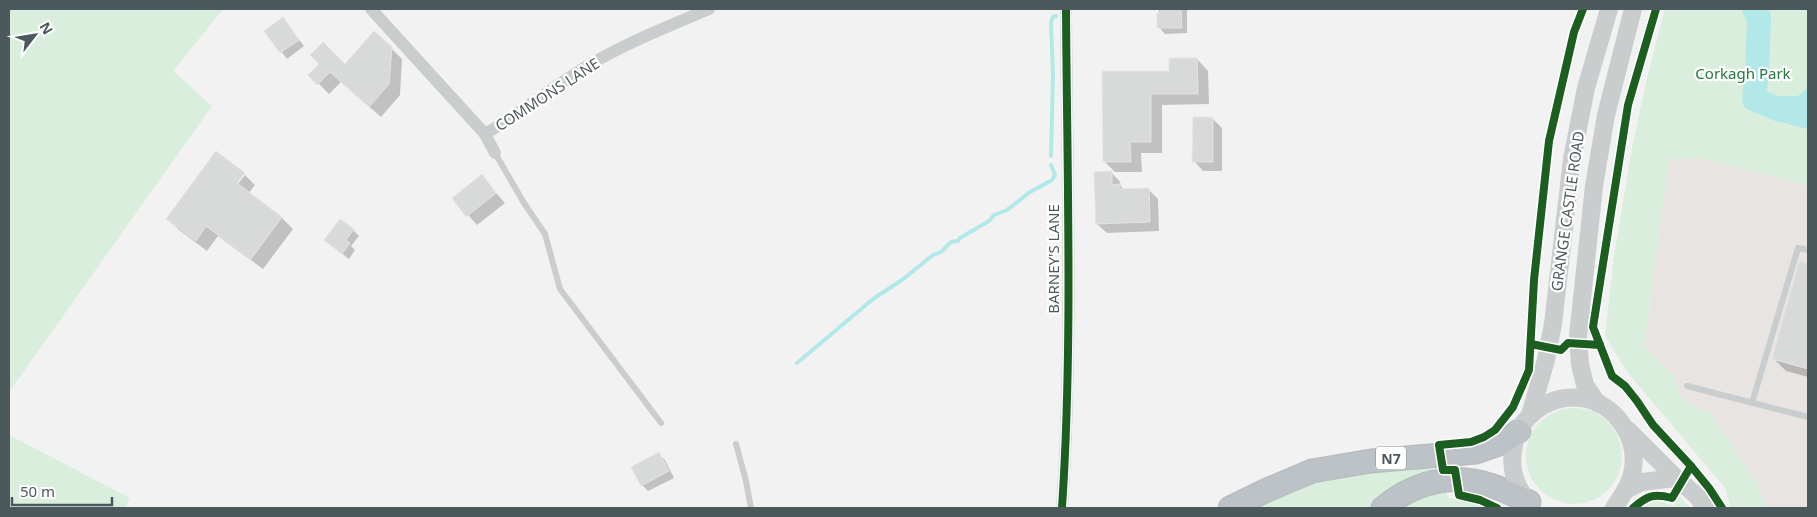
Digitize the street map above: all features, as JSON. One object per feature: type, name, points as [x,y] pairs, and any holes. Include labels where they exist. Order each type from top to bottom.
[{"type":"highway","name":"N7","points":[[1230,508],[1267,490],[1312,472],[1338,466],[1389,458],[1476,452],[1502,443],[1524,423]]},
{"type":"highway","name":"N7","points":[[1383,508],[1409,490],[1432,482],[1456,480],[1475,481],[1533,505]]},
{"type":"main road","name":"GRANGE CASTLE ROAD","points":[[1533,505],[1517,482],[1512,460],[1513,445],[1524,423],[1546,360],[1553,324],[1572,159],[1586,88],[1609,9]]},
{"type":"main road","name":"GRANGE CASTLE ROAD","points":[[1598,404],[1585,385],[1580,365],[1578,336],[1596,177],[1606,115],[1634,9]]},
{"type":"main road","name":"GRANGE CASTLE ROAD","points":[[1524,423],[1545,404],[1563,399],[1581,398],[1598,404],[1614,414],[1626,428],[1632,443],[1634,459],[1632,476],[1617,501]]},
{"type":"main road","points":[[1626,428],[1676,478],[1697,496],[1706,508]]},
{"type":"main road","points":[[1617,501],[1642,482],[1676,478]]},
{"type":"street","name":"COMMONS LANE","points":[[371,9],[485,134],[593,63],[644,36],[708,9]]},
{"type":"street","name":"BARNEY'S LANE","points":[[1062,508],[1066,443],[1066,9]]},
{"type":"street","points":[[485,134],[495,153]]},
{"type":"lane","points":[[495,153],[524,204],[545,234],[560,289],[661,423]]},
{"type":"lane","points":[[1752,403],[1798,248],[1808,250]]},
{"type":"lane","points":[[1687,386],[1808,417]]},
{"type":"lane","points":[[736,444],[751,508]]},
{"type":"shaded area","points":[[1698,158],[1808,185],[1808,508],[1766,508],[1756,482],[1710,412],[1691,406],[1677,393],[1676,378],[1644,347],[1669,159]]},
{"type":"green space","points":[[9,9],[223,9],[173,71],[212,106],[9,392]]},
{"type":"green space","name":"Corkagh Park","points":[[1665,9],[1808,9],[1808,185],[1698,158],[1669,159],[1644,346],[1676,378],[1677,393],[1691,406],[1710,412],[1756,482],[1766,508],[1731,508],[1725,488],[1628,373],[1605,336],[1614,256],[1633,143]]},
{"type":"green space","points":[[1574,408],[1592,412],[1608,422],[1618,438],[1622,456],[1618,474],[1608,490],[1592,500],[1574,504],[1556,500],[1540,490],[1530,474],[1526,456],[1530,438],[1540,422],[1556,412]]},
{"type":"green space","points":[[9,435],[130,498],[125,508],[9,508]]},
{"type":"green space","points":[[1431,464],[1431,474],[1403,482],[1368,508],[1245,508],[1339,473]]},
{"type":"green space","points":[[1446,491],[1448,498],[1468,501],[1486,508],[1397,508],[1423,495]]},
{"type":"green space","points":[[1680,497],[1690,508],[1641,508],[1656,501],[1673,506]]},
{"type":"water","points":[[1757,72],[1761,92],[1776,96],[1798,96],[1808,88],[1808,129],[1791,125],[1776,117],[1756,111],[1745,98]]},
{"type":"building","points":[[1161,9],[1181,9],[1182,28],[1157,28],[1157,13],[1161,13]]},
{"type":"building","points":[[283,17],[299,40],[280,53],[264,31]]},
{"type":"building","points":[[374,31],[392,47],[389,84],[369,107],[330,72],[317,85],[308,75],[319,64],[310,55],[323,42],[345,64]]},
{"type":"building","points":[[1169,58],[1197,58],[1198,94],[1151,94],[1151,142],[1130,142],[1131,162],[1103,162],[1102,71],[1169,71]]},
{"type":"building","points":[[1193,117],[1213,117],[1213,162],[1192,162]]},
{"type":"building","points":[[216,151],[245,173],[237,183],[282,217],[251,259],[206,226],[196,241],[166,219]]},
{"type":"building","points":[[1112,171],[1112,185],[1120,184],[1120,189],[1149,188],[1150,222],[1096,224],[1094,172]]},
{"type":"building","points":[[482,174],[496,193],[466,217],[452,198]]},
{"type":"building","points":[[340,219],[354,229],[346,240],[350,243],[342,254],[324,240]]},
{"type":"building","points":[[1799,261],[1808,263],[1808,369],[1772,359]]},
{"type":"building","points":[[659,452],[669,471],[641,486],[631,467]]},
{"type":"waterway","points":[[1754,9],[1759,18],[1754,99],[1780,110],[1808,114]]},
{"type":"waterway","points":[[1051,156],[1053,74],[1051,23],[1053,17],[1056,16]]},
{"type":"waterway","points":[[797,363],[873,299],[902,280],[933,255],[941,252],[951,242],[958,241],[989,221],[994,215],[1007,210],[1030,192],[1052,180],[1055,175],[1051,165]]},
{"type":"cycle path","points":[[1062,508],[1068,321],[1066,9]]},
{"type":"cycle path","points":[[1497,508],[1480,500],[1459,495],[1455,470],[1443,470],[1439,445],[1471,442],[1495,430],[1513,407],[1529,370],[1534,280],[1549,141],[1574,32],[1583,9]]},
{"type":"cycle path","points":[[1656,9],[1628,105],[1593,327],[1612,376],[1625,386],[1653,425],[1691,466],[1722,508]]},
{"type":"cycle path","points":[[1531,344],[1561,350],[1568,343],[1600,345]]},
{"type":"cycle path","points":[[1633,508],[1651,497],[1672,498],[1691,466]]}]
